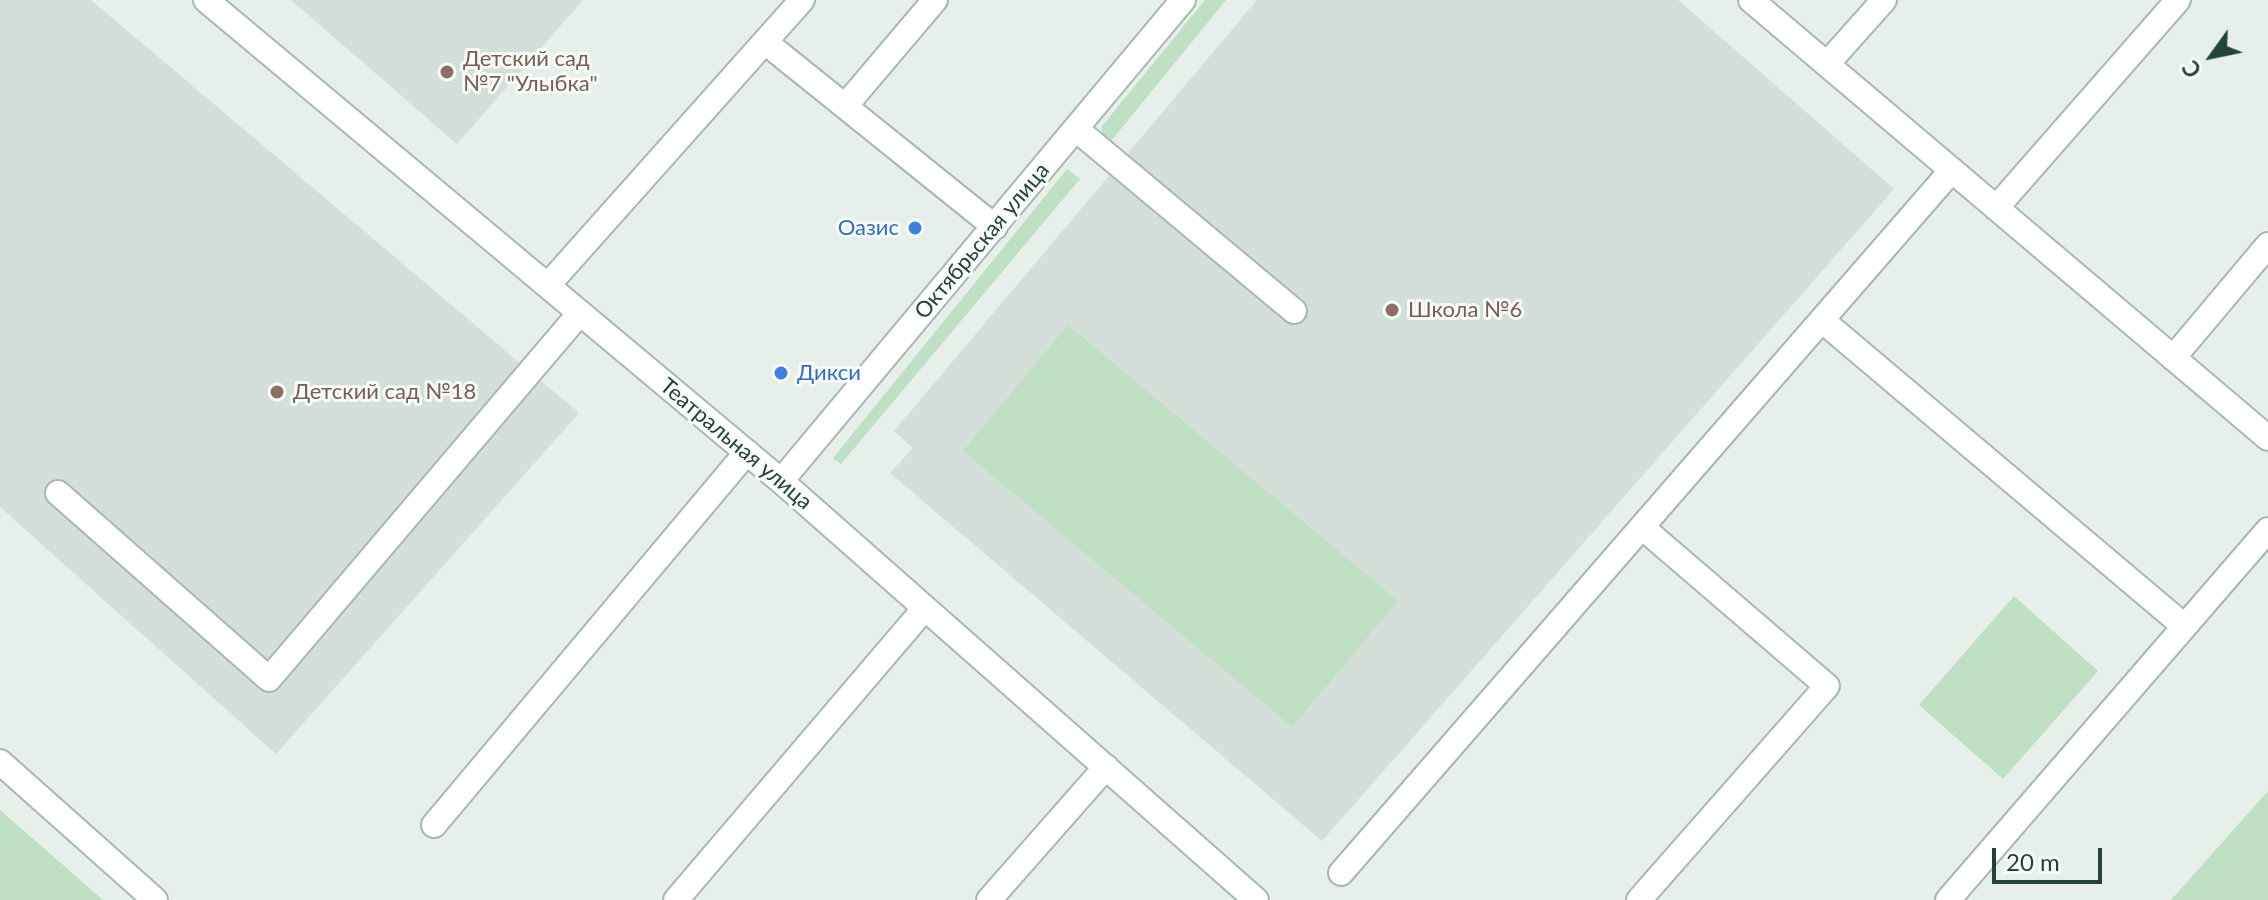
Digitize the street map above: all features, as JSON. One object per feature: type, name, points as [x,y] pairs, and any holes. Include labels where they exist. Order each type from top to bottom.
[{"type":"street","name":"Театральная улица","points":[[206,0],[781,481],[1256,900]]},
{"type":"street","points":[[548,285],[802,0]]},
{"type":"street","points":[[846,105],[935,0]]},
{"type":"street","name":"Октябрьская улица","points":[[781,481],[1183,0]]},
{"type":"street","points":[[1751,0],[2268,438]]},
{"type":"street","points":[[1827,64],[1884,0]]},
{"type":"street","points":[[1996,208],[2178,0]]},
{"type":"street","points":[[765,42],[995,227]]},
{"type":"street","points":[[1076,129],[1294,311]]},
{"type":"street","points":[[1341,873],[1824,322],[1952,170]]},
{"type":"street","points":[[2173,358],[2268,245]]},
{"type":"street","points":[[58,493],[269,679],[580,313]]},
{"type":"street","points":[[1824,322],[2184,626]]},
{"type":"street","points":[[434,825],[747,452]]},
{"type":"street","points":[[1639,900],[1827,686],[1643,528]]},
{"type":"street","points":[[1948,900],[2268,530]]},
{"type":"street","points":[[676,900],[925,608]]},
{"type":"street","points":[[0,762],[155,900]]},
{"type":"street","points":[[989,900],[1106,767]]},
{"type":"shaded area","name":"Детский сад №18","points":[[0,0],[91,0],[579,413],[276,754],[0,507]]},
{"type":"shaded area","name":"Детский сад №7 \"Улыбка\"","points":[[291,0],[583,0],[457,144]]},
{"type":"shaded area","name":"Школа №6","points":[[1257,0],[1678,0],[1894,189],[1322,841],[890,473],[913,448],[894,431]]},
{"type":"green space","points":[[1205,0],[1226,0],[1107,146],[1101,140],[1102,126]]},
{"type":"green space","points":[[1067,169],[1080,179],[841,464],[833,458]]},
{"type":"green space","points":[[1068,325],[1398,601],[1292,727],[963,451]]},
{"type":"green space","points":[[2014,596],[2098,671],[2003,779],[1919,705]]},
{"type":"green space","points":[[2268,791],[2268,900],[2171,900]]},
{"type":"green space","points":[[0,810],[103,900],[0,900]]},
{"type":"place","name":"Детский сад №7 \"Улыбка\"","points":[[447,72]]},
{"type":"place","name":"Оазис","points":[[915,228]]},
{"type":"place","name":"Школа №6","points":[[1392,310]]},
{"type":"place","name":"Дикси","points":[[781,373]]},
{"type":"place","name":"Детский сад №18","points":[[277,392]]}]
